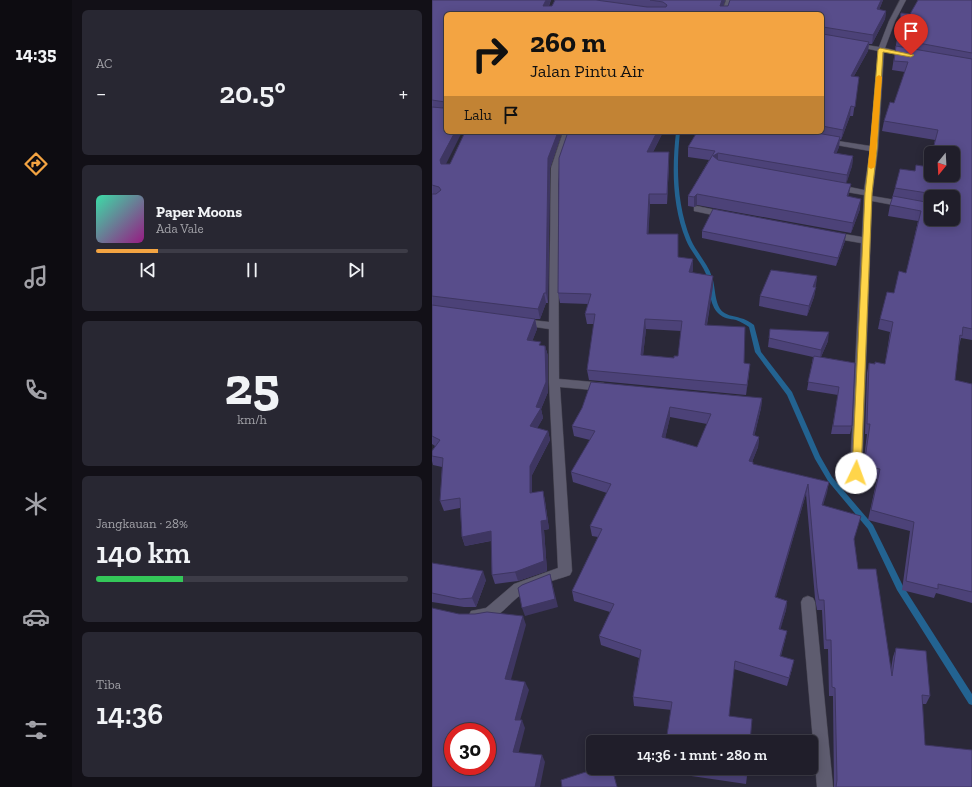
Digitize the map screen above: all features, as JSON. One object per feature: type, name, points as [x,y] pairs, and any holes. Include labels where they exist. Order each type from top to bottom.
[{"type":"street","points":[[725,12],[729,0]]},
{"type":"street","points":[[856,473],[868,195],[874,149],[880,50],[892,21],[903,0]]},
{"type":"street","points":[[844,43],[919,56]]},
{"type":"street","points":[[464,615],[489,614],[519,588],[565,571],[554,383],[554,184],[555,168],[566,134]]},
{"type":"street","points":[[813,139],[874,149]]},
{"type":"street","points":[[823,185],[924,207]]},
{"type":"street","points":[[697,209],[736,216]]},
{"type":"street","points":[[820,232],[867,241]]},
{"type":"street","points":[[508,320],[554,326]]},
{"type":"street","points":[[554,383],[616,388]]},
{"type":"street","points":[[808,602],[825,787]]},
{"type":"building","points":[[432,0],[546,0],[543,6],[552,6],[555,0],[596,0],[647,7],[666,7],[667,5],[663,2],[650,0],[722,0],[720,6],[728,6],[730,0],[881,0],[877,9],[886,11],[873,35],[824,27],[824,12],[444,12],[444,102],[432,100]]},
{"type":"building","points":[[918,0],[972,0],[972,53],[897,39],[901,13],[910,14]]},
{"type":"building","points":[[824,34],[869,42],[851,76],[859,77],[855,107],[851,106],[843,130],[824,126]]},
{"type":"building","points":[[896,46],[972,59],[972,329],[963,327],[962,336],[960,335],[955,380],[972,384],[972,592],[938,584],[938,589],[906,581],[914,522],[871,510],[880,469],[864,466],[870,424],[867,424],[869,363],[875,364],[875,362],[885,364],[893,322],[880,319],[887,292],[894,293],[899,271],[906,273],[921,211],[890,205],[893,196],[924,202],[924,226],[960,226],[960,190],[924,190],[924,192],[895,188],[900,169],[915,171],[916,165],[924,166],[924,182],[960,182],[960,146],[934,146],[938,130],[884,121],[890,102],[894,103],[908,62],[894,61]]},
{"type":"building","points":[[444,105],[444,134],[454,134],[440,160],[441,164],[450,164],[464,134],[557,134],[548,158],[546,293],[544,293],[538,309],[432,296],[432,194],[436,194],[441,190],[439,187],[432,185],[432,107],[443,108]]},
{"type":"building","points":[[567,134],[656,134],[647,152],[669,152],[667,194],[649,194],[647,234],[678,234],[678,257],[693,259],[689,272],[713,276],[705,325],[745,327],[744,363],[750,364],[747,385],[587,370],[595,314],[585,314],[591,294],[558,293],[559,158]],"holes":[[[645,319],[682,321],[678,356],[674,356],[674,358],[641,355]]]},
{"type":"building","points":[[696,134],[823,134],[840,137],[834,153],[853,156],[847,175],[718,153],[713,156],[718,160],[851,184],[847,196],[861,199],[853,223],[697,194],[694,197],[688,196],[715,151],[688,147]]},
{"type":"building","points":[[713,209],[846,234],[838,258],[702,231]]},
{"type":"building","points":[[771,270],[817,276],[813,287],[816,287],[809,306],[760,296]]},
{"type":"building","points":[[432,305],[535,319],[527,340],[541,342],[539,345],[545,346],[546,382],[536,407],[541,408],[530,426],[548,431],[530,466],[530,493],[543,491],[547,520],[541,521],[544,561],[515,572],[492,575],[491,531],[462,537],[460,498],[440,501],[443,458],[432,456],[432,451],[440,440],[432,436]]},
{"type":"building","points":[[770,329],[829,332],[821,350],[769,338]]},
{"type":"building","points":[[814,356],[855,363],[852,426],[833,426],[839,387],[808,382]]},
{"type":"building","points":[[591,382],[762,398],[753,435],[759,437],[749,461],[753,462],[753,464],[829,482],[822,505],[861,516],[854,539],[858,569],[876,569],[892,676],[896,648],[926,651],[930,696],[922,695],[925,745],[972,750],[972,787],[836,787],[835,688],[832,687],[831,640],[826,640],[824,600],[819,600],[817,588],[808,484],[775,597],[787,601],[779,629],[787,631],[780,656],[794,660],[789,678],[735,661],[729,716],[752,719],[751,735],[667,735],[672,702],[633,697],[641,650],[599,636],[614,604],[572,591],[602,529],[590,526],[611,484],[571,472],[595,431],[572,426],[582,408]],"holes":[[[670,407],[711,414],[697,447],[662,437]]]},
{"type":"building","points":[[432,563],[483,571],[472,598],[460,599],[432,593]]},
{"type":"building","points":[[550,574],[555,599],[522,608],[518,588]]},
{"type":"building","points":[[432,608],[459,614],[487,612],[523,616],[505,679],[525,682],[515,720],[522,720],[513,752],[542,755],[535,787],[432,787]]},
{"type":"building","points":[[586,772],[586,775],[614,775],[617,787],[562,787],[561,780]]},
{"type":"waterway","points":[[678,134],[676,145],[676,187],[681,215],[689,241],[710,278],[713,296],[718,309],[723,315],[739,319],[752,326],[758,352],[790,394],[817,457],[830,479],[871,527],[900,588],[972,701]]},
{"type":"slow traffic","points":[[871,167],[874,149],[879,77]]},
{"type":"route","points":[[856,473],[868,193],[874,149],[880,50],[911,55]]}]
